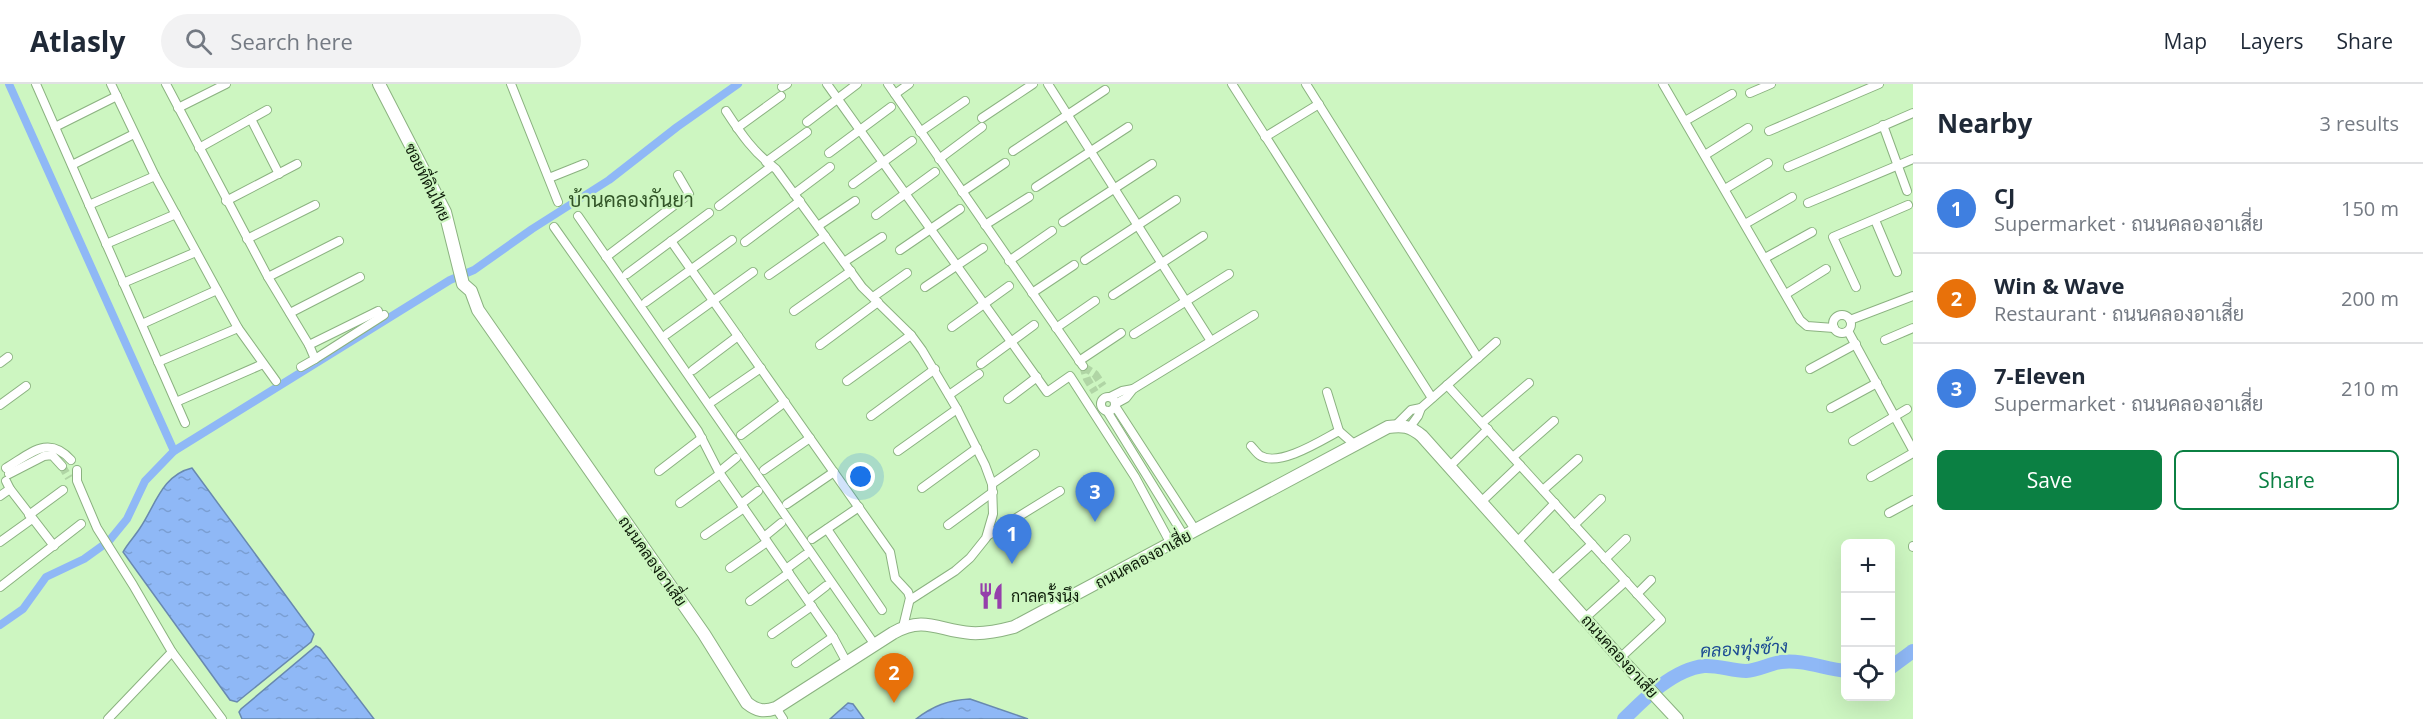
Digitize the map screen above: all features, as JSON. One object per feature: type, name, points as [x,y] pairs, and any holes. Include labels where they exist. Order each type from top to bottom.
[{"type":"street","points":[[38,84],[185,423]]},
{"type":"street","points":[[111,84],[155,176],[238,328],[276,381]]},
{"type":"street","points":[[166,84],[226,201],[315,359]]},
{"type":"street","points":[[178,108],[226,84]]},
{"type":"street","name":"ซอยที่ดินไทย","points":[[379,84],[445,212],[463,284]]},
{"type":"street","points":[[511,84],[558,202]]},
{"type":"street","points":[[827,84],[1047,392],[1070,376],[1135,477],[1171,544]]},
{"type":"street","points":[[807,122],[857,84]]},
{"type":"street","points":[[888,84],[1081,364],[1121,333]]},
{"type":"street","points":[[895,94],[909,84]]},
{"type":"street","points":[[939,159],[1033,84]]},
{"type":"street","points":[[1048,84],[1211,341]]},
{"type":"street","points":[[1232,84],[1432,398]]},
{"type":"street","points":[[1306,84],[1478,358]]},
{"type":"street","points":[[1750,93],[1771,84]]},
{"type":"street","points":[[1769,131],[1880,84]]},
{"type":"street","points":[[1667,85],[1685,121],[1800,320],[1807,326],[1834,328],[1841,333],[1848,330]]},
{"type":"street","points":[[737,128],[783,89]]},
{"type":"street","points":[[1013,151],[1105,90]]},
{"type":"street","points":[[1685,121],[1732,93]]},
{"type":"street","points":[[55,127],[117,96]]},
{"type":"street","points":[[920,132],[965,101]]},
{"type":"street","points":[[1265,137],[1319,104]]},
{"type":"street","points":[[829,153],[891,107]]},
{"type":"street","points":[[199,148],[267,110]]},
{"type":"street","points":[[726,111],[745,141],[769,164],[800,201],[851,271],[911,335],[935,369],[977,448],[992,488],[991,526],[987,536],[970,558],[955,571],[910,600]]},
{"type":"street","points":[[1788,166],[1913,113]]},
{"type":"street","points":[[251,119],[279,174]]},
{"type":"street","points":[[1856,287],[1833,237],[1910,205],[1902,198],[1910,191],[1883,125]]},
{"type":"street","points":[[1036,187],[1128,126]]},
{"type":"street","points":[[1705,155],[1749,128]]},
{"type":"street","points":[[719,206],[807,132]]},
{"type":"street","points":[[72,165],[134,134]]},
{"type":"street","points":[[853,184],[912,141]]},
{"type":"street","points":[[1808,203],[1913,159]]},
{"type":"street","points":[[962,192],[1005,163]]},
{"type":"street","points":[[1725,189],[1768,163]]},
{"type":"street","points":[[226,201],[297,164]]},
{"type":"street","points":[[549,178],[584,164]]},
{"type":"street","points":[[1063,222],[1113,187],[1152,164]]},
{"type":"street","points":[[794,194],[830,168]]},
{"type":"street","points":[[876,215],[935,172]]},
{"type":"street","points":[[606,257],[689,194],[678,175]]},
{"type":"street","points":[[89,205],[155,176]]},
{"type":"street","points":[[985,225],[1029,197]]},
{"type":"street","points":[[1745,224],[1792,197]]},
{"type":"street","points":[[1085,260],[1176,200]]},
{"type":"street","points":[[745,242],[800,201]]},
{"type":"street","points":[[818,226],[855,201]]},
{"type":"street","points":[[247,239],[315,205]]},
{"type":"street","points":[[900,250],[960,209]]},
{"type":"street","points":[[627,274],[709,213]]},
{"type":"street","points":[[106,244],[176,214]]},
{"type":"street","points":[[578,216],[875,645]]},
{"type":"street","points":[[1875,220],[1897,272]]},
{"type":"street","points":[[554,227],[702,438],[720,473],[833,637],[847,663]]},
{"type":"street","points":[[1009,261],[1052,231]]},
{"type":"street","points":[[1765,258],[1812,232]]},
{"type":"street","points":[[769,275],[825,236]]},
{"type":"street","points":[[1113,295],[1203,236]]},
{"type":"street","points":[[844,262],[882,237]]},
{"type":"street","points":[[646,302],[732,240]]},
{"type":"street","points":[[268,278],[339,241]]},
{"type":"street","points":[[670,241],[890,552],[895,578],[908,592],[910,600],[903,627]]},
{"type":"street","points":[[925,288],[983,248]]},
{"type":"street","points":[[123,283],[196,252]]},
{"type":"street","points":[[1032,293],[1074,265]]},
{"type":"street","points":[[1786,294],[1826,269]]},
{"type":"street","points":[[794,311],[851,271]]},
{"type":"street","points":[[667,334],[753,272]]},
{"type":"street","points":[[820,345],[907,273]]},
{"type":"street","points":[[1134,334],[1229,274]]},
{"type":"street","points":[[290,313],[360,277]]},
{"type":"street","name":"ถนนคลองอาเสี่ย","points":[[463,284],[471,291],[478,310],[704,634],[747,703],[758,710],[780,713],[847,663],[903,627],[922,623],[969,633],[996,632],[1014,627],[1388,427],[1406,425],[1422,436],[1450,466],[1677,719]]},
{"type":"street","points":[[952,327],[1009,286]]},
{"type":"street","points":[[142,324],[217,290]]},
{"type":"street","points":[[1850,320],[1913,296]]},
{"type":"street","points":[[1056,328],[1095,301]]},
{"type":"street","points":[[301,367],[381,313],[309,345]]},
{"type":"street","points":[[1109,402],[1122,391],[1133,389],[1254,315]]},
{"type":"street","points":[[1834,328],[1834,321],[1840,315],[1850,320]]},
{"type":"street","points":[[1850,320],[1848,330],[1896,416],[1913,452],[1871,477]]},
{"type":"street","points":[[981,364],[1034,325]]},
{"type":"street","points":[[158,362],[238,328]]},
{"type":"street","points":[[1885,340],[1913,328]]},
{"type":"street","points":[[847,381],[911,335]]},
{"type":"street","points":[[693,370],[738,336]]},
{"type":"street","points":[[1410,427],[1421,408],[1496,342]]},
{"type":"street","points":[[1810,369],[1856,344]]},
{"type":"street","points":[[176,402],[263,364]]},
{"type":"street","points":[[713,401],[760,368]]},
{"type":"street","points":[[871,416],[935,369]]},
{"type":"street","points":[[949,395],[979,374]]},
{"type":"street","points":[[1008,399],[1037,377]]},
{"type":"street","points":[[1450,466],[1485,426],[1529,383]]},
{"type":"street","points":[[1831,408],[1877,383]]},
{"type":"street","points":[[1447,385],[1661,620],[1620,658]]},
{"type":"street","points":[[0,405],[26,386]]},
{"type":"street","points":[[1103,386],[1109,402],[1184,536]]},
{"type":"street","points":[[1095,392],[1109,402],[1196,531]]},
{"type":"street","points":[[1327,392],[1339,431],[1355,446]]},
{"type":"street","points":[[741,435],[785,402]]},
{"type":"street","points":[[1395,426],[1411,410],[1421,408]]},
{"type":"street","points":[[898,451],[957,409]]},
{"type":"street","points":[[1853,441],[1907,409]]},
{"type":"street","points":[[1513,457],[1554,421]]},
{"type":"street","points":[[1251,446],[1261,457],[1274,459],[1295,453],[1339,431]]},
{"type":"street","points":[[659,471],[702,438]]},
{"type":"street","points":[[764,470],[810,438]]},
{"type":"street","points":[[0,496],[5,477],[37,450],[51,446],[63,451],[72,460]]},
{"type":"street","points":[[922,488],[977,448]]},
{"type":"street","points":[[948,525],[1035,454]]},
{"type":"street","points":[[5,477],[44,456],[51,455],[62,466]]},
{"type":"street","points":[[680,503],[736,458]]},
{"type":"street","points":[[1543,490],[1578,459]]},
{"type":"street","points":[[1481,502],[1520,465]]},
{"type":"street","points":[[77,470],[73,479],[115,559],[172,651],[222,719]]},
{"type":"street","points":[[788,504],[834,472]]},
{"type":"street","points":[[5,477],[31,517],[54,546]]},
{"type":"street","points":[[0,542],[63,490]]},
{"type":"street","points":[[705,536],[743,506],[758,490]]},
{"type":"street","points":[[987,536],[1060,491]]},
{"type":"street","points":[[1575,525],[1601,499]]},
{"type":"street","points":[[1888,513],[1913,500]]},
{"type":"street","points":[[1517,542],[1555,504]]},
{"type":"street","points":[[812,539],[859,507]]},
{"type":"street","points":[[730,568],[766,539],[781,523]]},
{"type":"street","points":[[0,587],[81,524]]},
{"type":"street","points":[[827,529],[882,610]]},
{"type":"street","points":[[1605,559],[1626,539]]},
{"type":"street","points":[[1552,580],[1592,544]]},
{"type":"street","points":[[750,601],[805,555]]},
{"type":"street","points":[[1637,594],[1651,580]]},
{"type":"street","points":[[1586,618],[1626,581]]},
{"type":"street","points":[[772,634],[810,603],[826,586]]},
{"type":"street","points":[[796,663],[833,637]]},
{"type":"street","points":[[108,719],[172,651]]},
{"type":"water","points":[[192,468],[314,634],[311,642],[237,702],[230,700],[123,552],[166,484],[173,477]]},
{"type":"water","points":[[316,646],[320,648],[374,719],[242,719],[239,712],[241,709]]},
{"type":"water","points":[[970,699],[1028,719],[916,719],[941,704]]},
{"type":"water","points":[[848,703],[853,704],[864,719],[830,719]]},
{"type":"waterway","points":[[9,84],[174,451]]},
{"type":"waterway","points":[[0,625],[23,609],[46,577],[84,559],[109,541],[127,519],[145,481],[174,451],[450,280],[474,270],[532,229],[609,180],[677,127],[738,84]]},
{"type":"waterway","name":"คลองทุ่งช้าง","points":[[1895,664],[1913,651]]},
{"type":"waterway","name":"คลองทุ่งช้าง","points":[[1624,719],[1661,686],[1693,668],[1709,666],[1746,671],[1789,661],[1841,670]]},
{"type":"tunnel","points":[[1083,366],[1087,379],[1095,392]]},
{"type":"tunnel","points":[[1084,367],[1095,374],[1103,386]]},
{"type":"tunnel","points":[[62,466],[69,478]]},
{"type":"place","name":"7-Eleven","points":[[1095,522]]},
{"type":"place","name":"CJ","points":[[1012,564]]},
{"type":"place","name":"กาลครั้งนึง","points":[[991,596]]},
{"type":"place","name":"Win & Wave","points":[[894,703]]},
{"type":"district","name":"บ้านคลองกันยา","points":[[631,200]]}]
